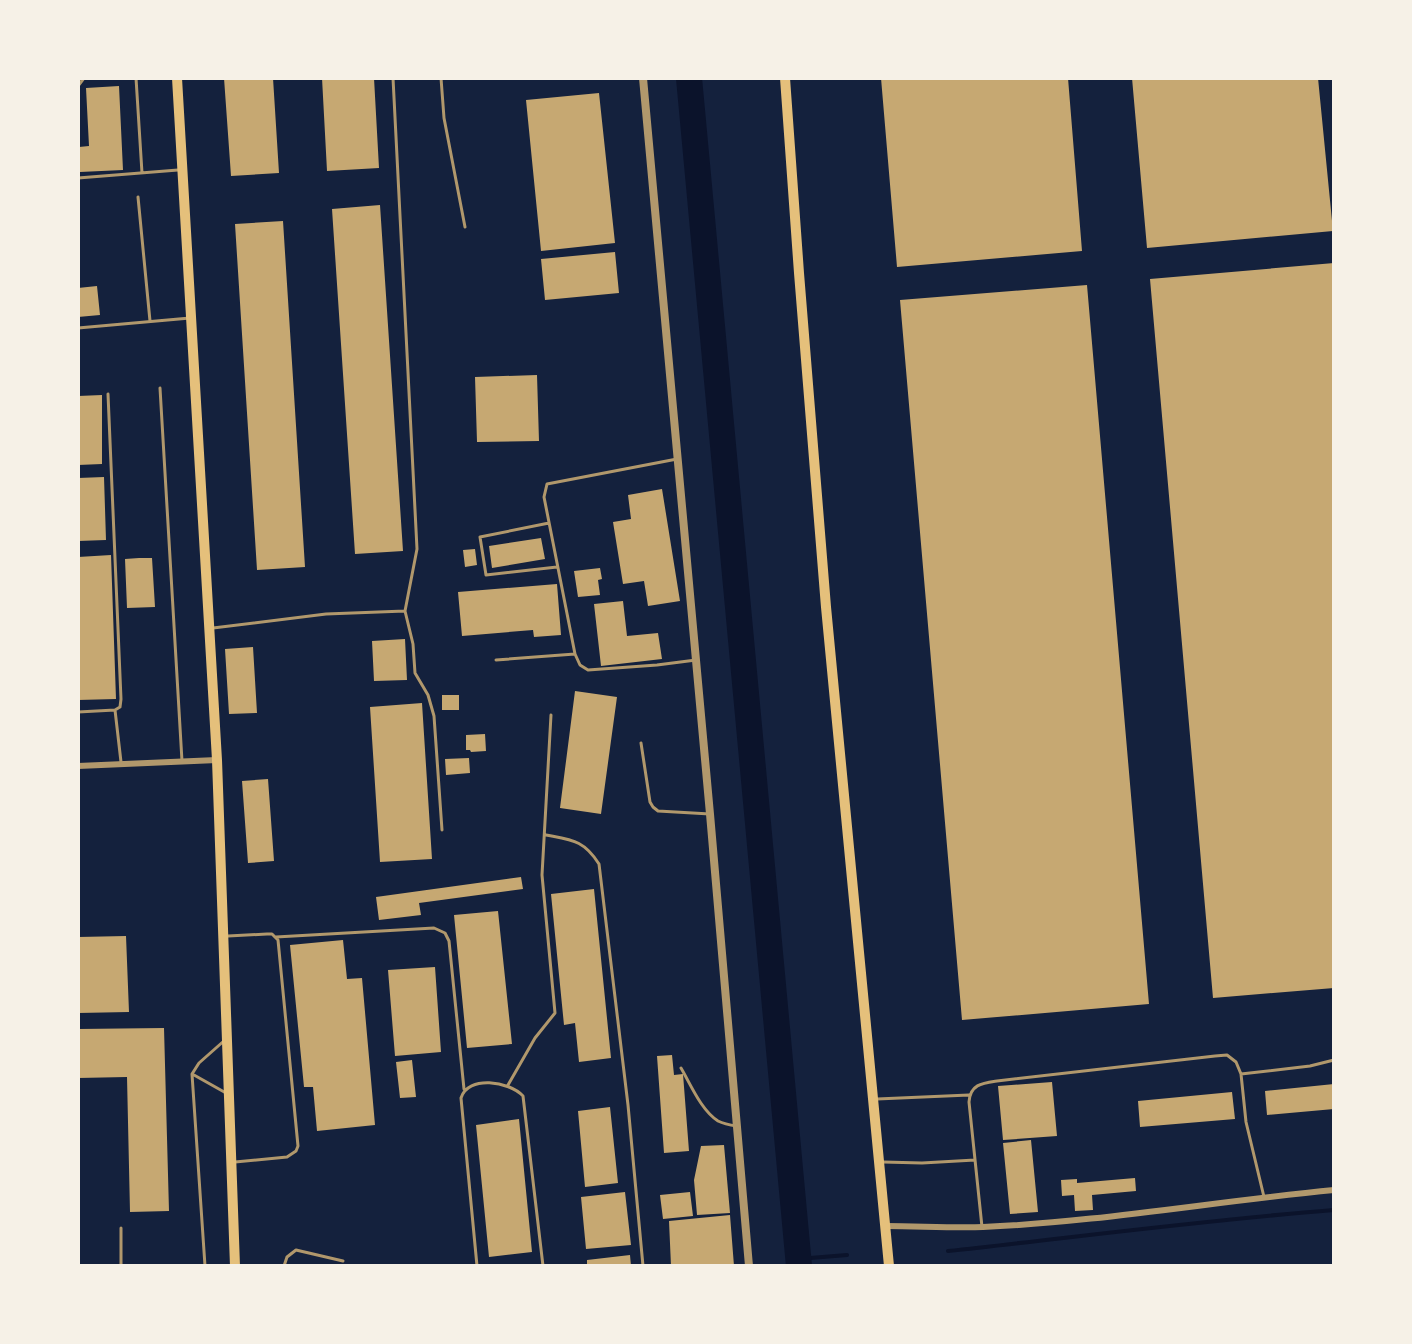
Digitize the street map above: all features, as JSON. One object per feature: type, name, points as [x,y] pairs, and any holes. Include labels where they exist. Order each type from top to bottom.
[{"type":"main road","points":[[177,78],[217,760],[235,1266]]},
{"type":"main road","points":[[785,78],[826,607],[889,1266]]},
{"type":"street","points":[[643,78],[749,1266]]},
{"type":"street","points":[[78,766],[217,760]]},
{"type":"street","points":[[886,1226],[982,1227],[1334,1190]]},
{"type":"lane","points":[[78,86],[84,78]]},
{"type":"lane","points":[[136,78],[142,173]]},
{"type":"lane","points":[[393,78],[417,549],[405,611],[413,644],[415,673],[428,695],[434,716],[442,830]]},
{"type":"lane","points":[[441,78],[444,118],[465,227]]},
{"type":"lane","points":[[78,178],[182,170]]},
{"type":"lane","points":[[138,197],[150,321]]},
{"type":"lane","points":[[78,328],[191,318]]},
{"type":"lane","points":[[160,388],[182,761]]},
{"type":"lane","points":[[78,712],[115,710],[120,707],[121,699],[108,394]]},
{"type":"lane","points":[[677,459],[547,484],[544,497],[575,654],[580,665],[588,670],[696,660]]},
{"type":"lane","points":[[549,523],[480,537],[486,575],[558,567]]},
{"type":"lane","points":[[209,629],[326,614],[405,611]]},
{"type":"lane","points":[[496,660],[575,654]]},
{"type":"lane","points":[[115,710],[121,764]]},
{"type":"lane","points":[[508,1085],[535,1038],[555,1013],[542,875],[551,715]]},
{"type":"lane","points":[[641,743],[653,807],[658,811],[710,814]]},
{"type":"lane","points":[[546,835],[577,841],[590,850],[599,864],[628,1105],[643,1266]]},
{"type":"lane","points":[[223,936],[267,934],[276,937],[434,928],[445,933],[449,941],[464,1089],[461,1098],[477,1266]]},
{"type":"lane","points":[[231,1162],[287,1157],[298,1146],[276,937]]},
{"type":"lane","points":[[205,1266],[192,1074],[199,1063],[227,1038]]},
{"type":"lane","points":[[982,1227],[969,1095],[972,1089],[979,1084],[997,1081],[1215,1056],[1227,1055],[1236,1062],[1241,1074],[1246,1122],[1264,1197]]},
{"type":"lane","points":[[1241,1074],[1334,1060]]},
{"type":"lane","points":[[681,1068],[713,1117],[721,1123],[737,1126]]},
{"type":"lane","points":[[192,1074],[229,1095]]},
{"type":"lane","points":[[464,1089],[482,1083],[508,1085],[523,1096],[543,1266]]},
{"type":"lane","points":[[874,1099],[969,1095]]},
{"type":"lane","points":[[880,1162],[975,1160]]},
{"type":"lane","points":[[121,1228],[121,1266]]},
{"type":"lane","points":[[284,1266],[287,1257],[296,1250],[343,1261]]},
{"type":"building","points":[[224,78],[273,78],[279,173],[231,176]]},
{"type":"building","points":[[322,78],[374,78],[379,168],[327,171]]},
{"type":"building","points":[[881,78],[1068,78],[1082,251],[897,267]]},
{"type":"building","points":[[1132,78],[1318,78],[1333,231],[1147,248]]},
{"type":"building","points":[[119,86],[123,170],[80,172],[79,147],[89,146],[86,88]]},
{"type":"building","points":[[599,93],[615,243],[541,251],[526,100]]},
{"type":"building","points":[[380,205],[403,551],[355,554],[332,209]]},
{"type":"building","points":[[283,221],[305,567],[257,570],[235,224]]},
{"type":"building","points":[[615,252],[619,293],[545,300],[541,259]]},
{"type":"building","points":[[1334,263],[1334,988],[1213,998],[1150,279]]},
{"type":"building","points":[[1087,285],[1149,1004],[962,1020],[900,300]]},
{"type":"building","points":[[97,286],[100,315],[78,317],[78,288]]},
{"type":"building","points":[[537,375],[539,441],[477,442],[475,377]]},
{"type":"building","points":[[102,395],[102,464],[78,465],[78,396]]},
{"type":"building","points":[[104,477],[106,540],[78,541],[78,478]]},
{"type":"building","points":[[662,489],[680,601],[648,606],[644,581],[623,584],[613,522],[631,519],[628,495]]},
{"type":"building","points":[[541,538],[545,559],[492,568],[489,546]]},
{"type":"building","points":[[475,549],[477,565],[465,567],[463,550]]},
{"type":"building","points":[[111,555],[116,699],[78,700],[78,557]]},
{"type":"building","points":[[152,558],[155,607],[127,608],[125,559]]},
{"type":"building","points":[[600,568],[600,595],[578,597],[574,571]]},
{"type":"building","points":[[557,584],[561,635],[534,637],[533,630],[462,636],[458,592]]},
{"type":"building","points":[[623,601],[627,636],[658,633],[662,659],[601,666],[594,604]]},
{"type":"building","points":[[405,639],[407,680],[374,681],[372,641]]},
{"type":"building","points":[[253,647],[257,713],[229,714],[225,649]]},
{"type":"building","points":[[575,691],[617,697],[601,814],[560,808]]},
{"type":"building","points":[[442,695],[459,695],[459,710],[442,710]]},
{"type":"building","points":[[422,703],[432,859],[380,862],[370,707]]},
{"type":"building","points":[[485,734],[486,751],[466,750],[466,735]]},
{"type":"building","points":[[469,758],[470,773],[446,775],[445,759]]},
{"type":"building","points":[[268,779],[274,861],[248,863],[242,781]]},
{"type":"building","points":[[521,877],[523,889],[419,903],[421,915],[379,920],[376,897]]},
{"type":"building","points":[[594,889],[611,1058],[579,1062],[575,1023],[564,1025],[551,894]]},
{"type":"building","points":[[498,911],[512,1044],[467,1048],[454,915]]},
{"type":"building","points":[[126,936],[129,1012],[78,1013],[78,937]]},
{"type":"building","points":[[343,940],[347,979],[362,978],[375,1125],[317,1131],[313,1087],[304,1087],[290,945]]},
{"type":"building","points":[[435,967],[441,1052],[395,1056],[388,970]]},
{"type":"building","points":[[164,1028],[169,1211],[130,1212],[127,1077],[78,1078],[78,1029]]},
{"type":"building","points":[[672,1055],[674,1075],[683,1074],[689,1151],[664,1153],[657,1056]]},
{"type":"building","points":[[412,1060],[416,1097],[400,1098],[396,1062]]},
{"type":"building","points":[[1052,1082],[1057,1136],[1003,1140],[998,1086]]},
{"type":"building","points":[[1334,1084],[1334,1109],[1267,1115],[1265,1091]]},
{"type":"building","points":[[1232,1092],[1235,1119],[1140,1127],[1138,1101]]},
{"type":"building","points":[[610,1107],[618,1183],[585,1187],[578,1111]]},
{"type":"building","points":[[519,1119],[532,1252],[489,1257],[476,1125]]},
{"type":"building","points":[[1031,1140],[1038,1212],[1010,1214],[1003,1143]]},
{"type":"building","points":[[724,1145],[730,1213],[697,1215],[694,1180],[701,1146]]},
{"type":"building","points":[[1135,1178],[1136,1191],[1092,1195],[1093,1210],[1075,1211],[1074,1195],[1062,1196],[1061,1180],[1077,1179],[1077,1183]]},
{"type":"building","points":[[625,1192],[631,1245],[586,1249],[581,1197]]},
{"type":"building","points":[[690,1192],[693,1216],[663,1219],[660,1195]]},
{"type":"building","points":[[730,1215],[734,1266],[671,1266],[669,1221]]},
{"type":"building","points":[[630,1255],[631,1266],[587,1266],[587,1260]]},
{"type":"waterway","points":[[689,78],[799,1266]]},
{"type":"waterway","points":[[948,1251],[1334,1210]]},
{"type":"waterway","points":[[798,1259],[847,1255]]}]
